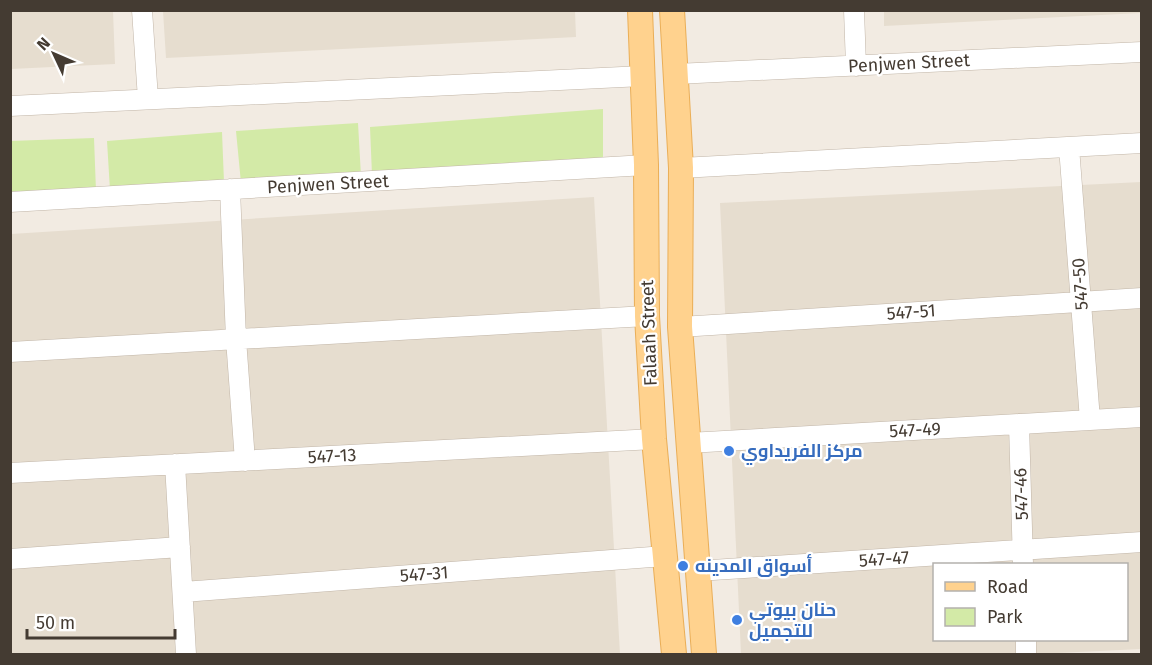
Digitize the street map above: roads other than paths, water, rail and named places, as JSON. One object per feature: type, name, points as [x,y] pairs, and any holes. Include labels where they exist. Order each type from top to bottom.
[{"type":"main road","name":"Falaah Street","points":[[640,10],[646,165],[647,316],[654,439],[674,654]]},
{"type":"main road","name":"Falaah Street","points":[[672,10],[681,168],[680,327],[704,654]]},
{"type":"street","points":[[142,10],[147,99]]},
{"type":"street","points":[[854,10],[856,66]]},
{"type":"street","name":"Penjwen Street","points":[[676,74],[1142,52]]},
{"type":"street","points":[[10,106],[643,76]]},
{"type":"street","points":[[681,168],[1142,143]]},
{"type":"street","name":"547-50","points":[[1069,147],[1090,420]]},
{"type":"street","name":"Penjwen Street","points":[[10,202],[646,165]]},
{"type":"street","points":[[230,189],[244,461]]},
{"type":"street","name":"547-51","points":[[680,327],[1142,298]]},
{"type":"street","points":[[10,352],[647,316]]},
{"type":"street","name":"547-49","points":[[688,443],[1142,417]]},
{"type":"street","name":"547-46","points":[[1019,424],[1023,557]]},
{"type":"street","name":"547-13","points":[[10,473],[654,439]]},
{"type":"street","points":[[175,465],[186,654]]},
{"type":"street","name":"547-47","points":[[697,572],[1023,557],[1142,542]]},
{"type":"street","points":[[10,560],[180,547]]},
{"type":"street","name":"547-31","points":[[183,592],[665,556]]},
{"type":"place","name":"مركز الفريداوي","points":[[729,451]]},
{"type":"place","name":"أسواق المدينه","points":[[683,566]]},
{"type":"place","name":"حنان بيوتي للتجميل","points":[[737,620]]}]
